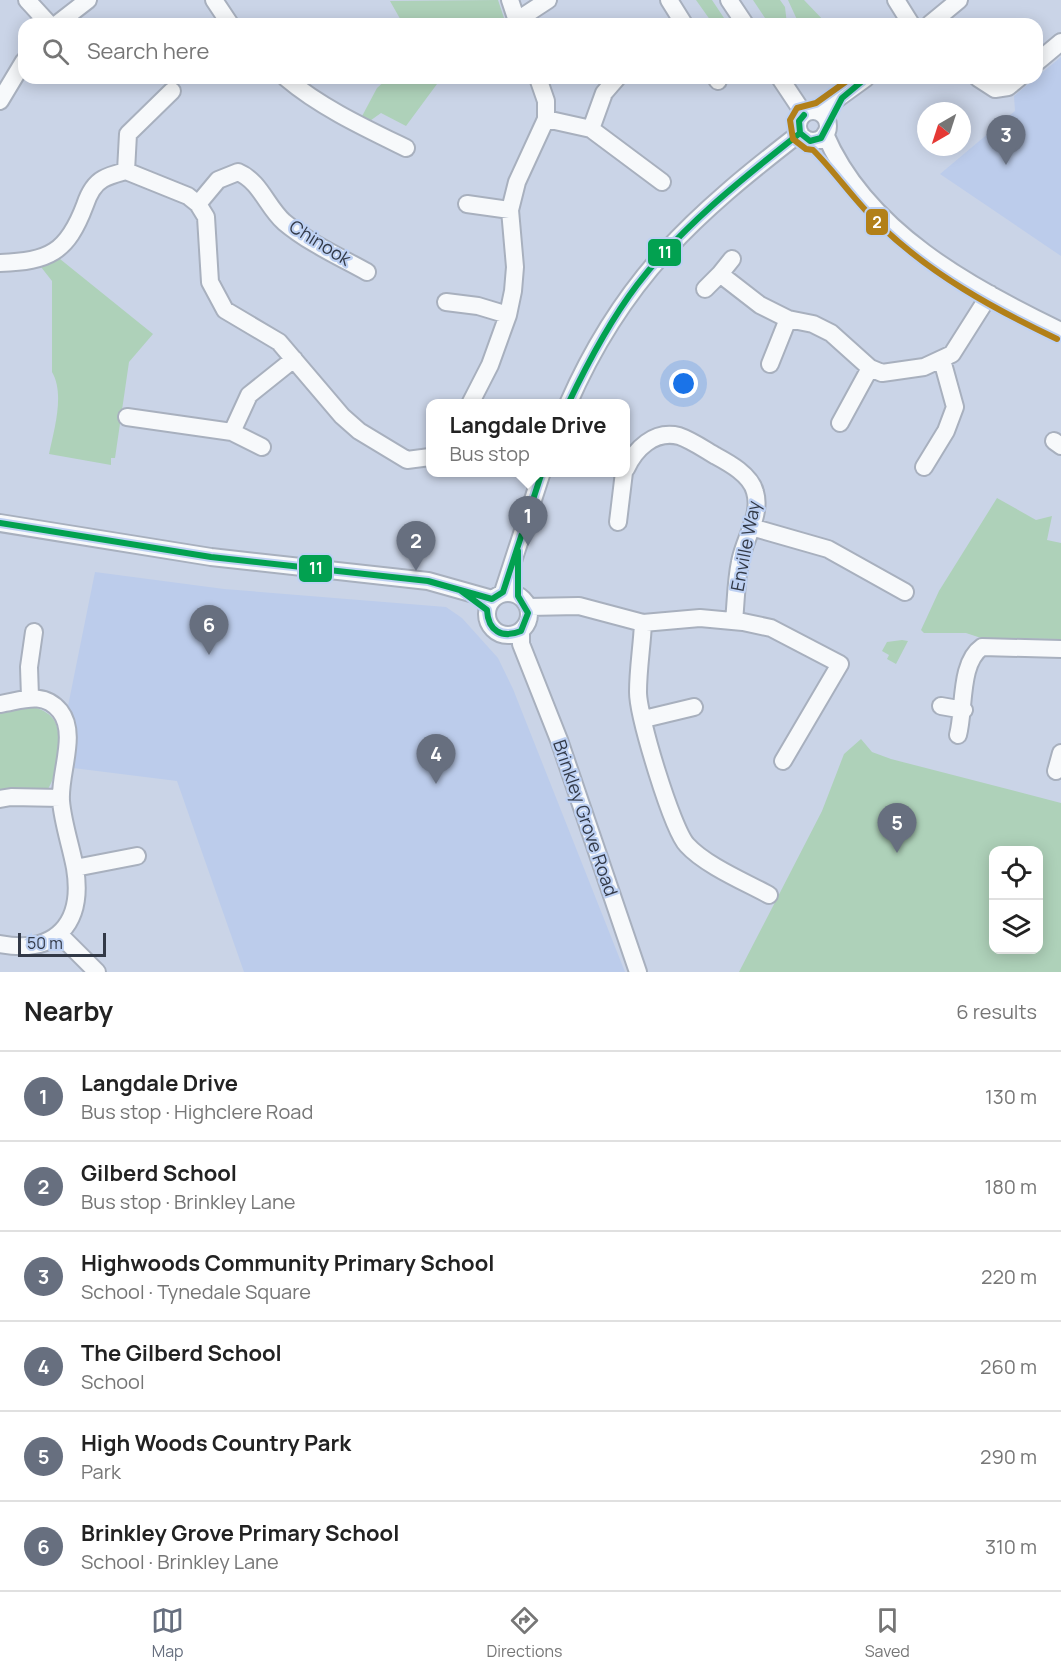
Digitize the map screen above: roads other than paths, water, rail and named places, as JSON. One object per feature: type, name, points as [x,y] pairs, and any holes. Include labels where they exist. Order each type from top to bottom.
[{"type":"street","points":[[27,0],[44,18]]},
{"type":"street","points":[[65,18],[88,0]]},
{"type":"street","points":[[214,0],[226,18]]},
{"type":"street","points":[[510,0],[516,18]]},
{"type":"street","points":[[523,18],[548,0]]},
{"type":"street","points":[[669,0],[680,18]]},
{"type":"street","points":[[729,0],[741,18]]},
{"type":"street","points":[[896,0],[907,18]]},
{"type":"street","points":[[937,18],[959,0]]},
{"type":"street","points":[[1043,57],[1061,42]]},
{"type":"street","points":[[0,101],[18,71]]},
{"type":"street","points":[[293,84],[359,125],[406,148]]},
{"type":"street","points":[[473,399],[490,365],[508,315],[515,267],[510,210],[518,182],[546,119],[546,101],[540,84]]},
{"type":"street","points":[[591,129],[604,93],[612,84]]},
{"type":"street","points":[[785,84],[818,125],[835,158],[866,200],[900,232],[923,251],[990,294],[1061,331]]},
{"type":"street","points":[[818,125],[842,98],[860,84]]},
{"type":"street","points":[[987,84],[995,89],[1008,87],[1012,84]]},
{"type":"street","points":[[126,171],[128,134],[171,91]]},
{"type":"street","points":[[546,119],[591,129],[662,182]]},
{"type":"street","points":[[570,399],[595,346],[650,267],[718,197],[800,133],[799,121],[818,125]]},
{"type":"street","points":[[0,263],[44,258],[63,246],[76,229],[89,194],[102,179],[126,171],[188,196],[198,204],[206,217],[210,282],[225,310],[279,342],[342,416],[359,430],[407,460],[426,458]]},
{"type":"street","name":"Chinook","points":[[198,204],[218,180],[238,172],[254,181],[266,201],[301,235],[368,272]]},
{"type":"street","points":[[467,204],[510,210]]},
{"type":"street","points":[[705,290],[732,259]]},
{"type":"street","points":[[720,274],[760,305],[788,319],[813,324],[831,333],[870,368],[882,373],[905,371],[942,360],[962,341],[990,294]]},
{"type":"street","points":[[446,302],[478,306],[508,315]]},
{"type":"street","points":[[770,364],[788,319]]},
{"type":"street","points":[[232,432],[249,395],[294,359]]},
{"type":"street","points":[[924,467],[942,455],[955,407],[942,360]]},
{"type":"street","points":[[840,423],[870,368]]},
{"type":"street","points":[[127,417],[232,432],[262,447]]},
{"type":"street","name":"Enville Way","points":[[630,460],[643,444],[660,437],[678,436],[743,474],[755,489],[757,503],[740,563],[734,621]]},
{"type":"street","name":"Brinkley Grove Road","points":[[540,477],[518,544],[510,611],[521,644],[531,664],[638,972]]},
{"type":"street","name":"Enville Way","points":[[618,522],[624,477]]},
{"type":"street","points":[[5,527],[211,557],[428,581],[460,590],[510,611],[553,606],[587,607],[643,623],[700,618],[771,628],[840,664],[783,761]]},
{"type":"street","points":[[751,527],[828,549],[905,592]]},
{"type":"street","points":[[643,623],[638,695],[659,777],[680,836],[688,847],[704,859],[769,895]]},
{"type":"street","points":[[30,697],[29,667],[34,632]]},
{"type":"street","points":[[958,735],[964,710],[968,662],[982,647],[1061,649]]},
{"type":"street","points":[[0,704],[30,697],[51,703],[66,721],[67,735],[61,798],[67,839],[75,868],[76,898],[72,917],[60,936],[37,946],[0,944]]},
{"type":"street","points":[[941,706],[964,710]]},
{"type":"street","points":[[644,719],[694,707]]},
{"type":"street","points":[[1056,771],[1061,753]]},
{"type":"street","points":[[0,799],[11,796],[61,798]]},
{"type":"street","points":[[75,868],[137,856]]},
{"type":"street","points":[[60,936],[97,972]]},
{"type":"place","name":"Highwoods Community Primary School","points":[[1006,165]]},
{"type":"place","name":"Langdale Drive","points":[[528,546]]},
{"type":"place","name":"Gilberd School","points":[[416,571]]},
{"type":"place","name":"Brinkley Grove Primary School","points":[[209,655]]},
{"type":"place","name":"The Gilberd School","points":[[436,784]]},
{"type":"place","name":"High Woods Country Park","points":[[897,853]]}]
